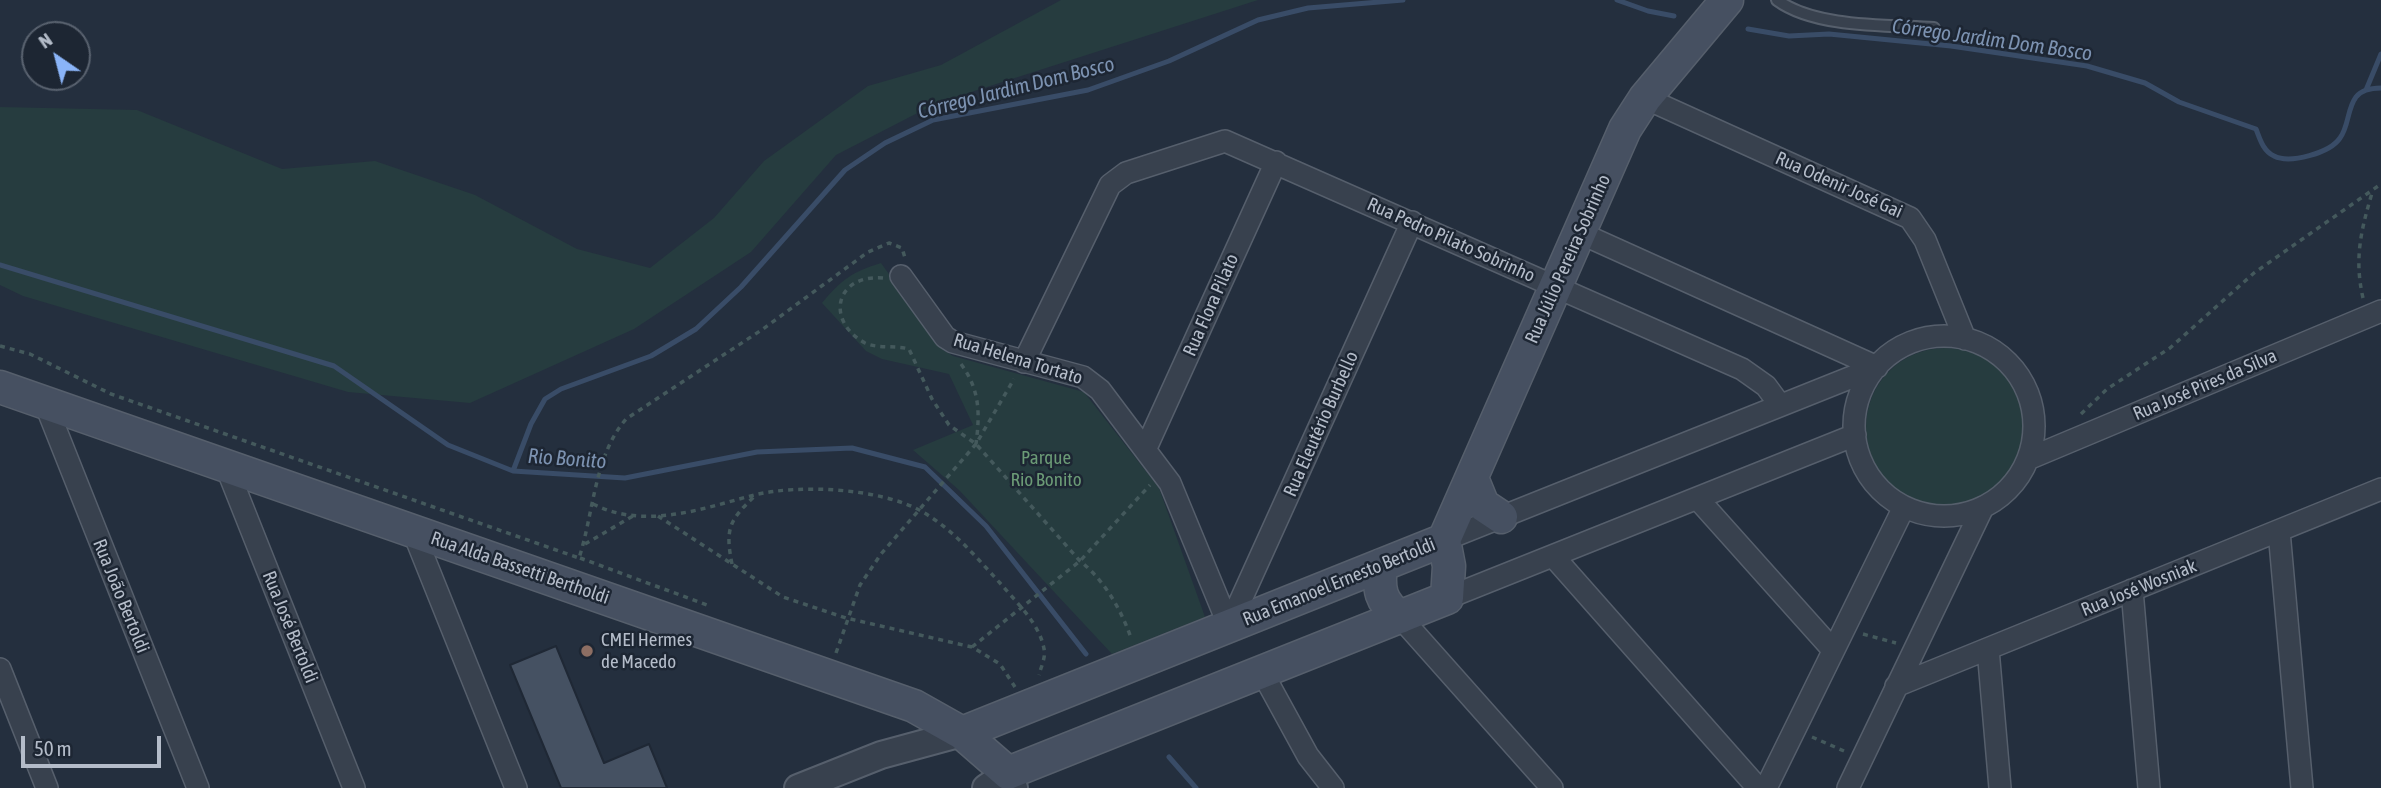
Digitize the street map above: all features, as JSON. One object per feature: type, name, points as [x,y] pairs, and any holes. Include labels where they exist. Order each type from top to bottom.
[{"type":"main road","name":"Rua Júlio Pereira Sobrinho","points":[[1444,540],[1625,129],[1645,98],[1727,0]]},
{"type":"main road","name":"Rua Alda Bassetti Bertholdi","points":[[0,387],[914,706],[962,733],[1003,783]]},
{"type":"main road","points":[[1472,478],[1483,505],[1501,517]]},
{"type":"main road","name":"Rua Emanoel Ernesto Bertoldi","points":[[962,733],[1444,540]]},
{"type":"main road","points":[[1003,783],[1262,672],[1447,598],[1449,566],[1444,540]]},
{"type":"main road","points":[[1381,565],[1379,592],[1383,602],[1400,617]]},
{"type":"street","name":"Rua Odenir José Gai","points":[[1645,98],[1910,218],[1925,240],[1965,338]]},
{"type":"street","name":"Rua Pedro Pilato Sobrinho","points":[[1024,362],[1110,185],[1126,173],[1226,141],[1742,369],[1766,386],[1780,405]]},
{"type":"street","name":"Rua Flora Pilato","points":[[1146,448],[1276,162]]},
{"type":"street","name":"Rua Eleutério Burbello","points":[[1229,626],[1412,222]]},
{"type":"street","points":[[1580,233],[1877,367]]},
{"type":"street","name":"Rua Helena Tortato","points":[[892,277],[945,337],[960,345],[1092,382],[1146,448],[1177,494],[1229,626]]},
{"type":"street","name":"Rua José Pires da Silva","points":[[2028,459],[2374,314]]},
{"type":"street","points":[[1941,336],[1965,338],[1989,348],[2010,363],[2025,385],[2033,409],[2034,434],[2028,459],[2017,479],[2002,495],[1983,507],[1957,515],[1930,515],[1903,507],[1879,489],[1862,464],[1854,435],[1856,411],[1863,387],[1877,367],[1895,351],[1917,340],[1941,336]]},
{"type":"street","name":"Rua Emanoel Ernesto Bertoldi","points":[[1444,540],[1877,367]]},
{"type":"street","name":"Rua João Bertoldi","points":[[44,403],[198,788]]},
{"type":"street","points":[[1447,598],[1854,435]]},
{"type":"street","name":"Rua José Bertoldi","points":[[226,466],[355,788]]},
{"type":"street","name":"Rua José Wosniak","points":[[1896,687],[2381,489]]},
{"type":"street","points":[[1697,498],[1833,650]]},
{"type":"street","points":[[1766,788],[1903,507]]},
{"type":"street","points":[[1848,788],[1983,507]]},
{"type":"street","points":[[2279,530],[2302,788]]},
{"type":"street","points":[[413,531],[516,788]]},
{"type":"street","points":[[1552,556],[1758,788]]},
{"type":"street","points":[[2132,590],[2150,788]]},
{"type":"street","points":[[1400,617],[1552,788]]},
{"type":"street","points":[[1988,649],[2000,788]]},
{"type":"street","points":[[0,669],[47,788]]},
{"type":"street","points":[[1262,672],[1308,756],[1333,788]]},
{"type":"street","name":"Rua Emanoel Ernesto Bertoldi","points":[[798,788],[881,755],[962,733]]},
{"type":"lane","points":[[1777,0],[1815,16],[1846,22],[1934,27]]},
{"type":"path","points":[[2056,448],[2084,409],[2107,389],[2170,348],[2254,273],[2372,193],[2381,184]]},
{"type":"path","points":[[2372,193],[2359,239],[2357,266],[2374,314]]},
{"type":"path","points":[[579,558],[603,462],[613,434],[626,419],[764,329],[868,252],[889,243],[902,248],[907,264],[892,277],[868,277],[847,286],[841,299],[840,314],[852,332],[867,344],[909,349],[932,399],[949,425],[976,444],[1080,561],[1095,573],[1124,617],[1140,662]]},
{"type":"path","points":[[0,346],[30,354],[111,394],[708,606]]},
{"type":"path","points":[[958,360],[973,381],[981,412],[976,444]]},
{"type":"path","points":[[836,653],[846,618],[860,585],[881,554],[976,444],[1024,362]]},
{"type":"path","points":[[972,647],[1080,561],[1163,471]]},
{"type":"path","points":[[593,505],[616,515],[692,514],[757,495],[821,488],[881,498],[920,510],[967,545],[1021,608],[1039,634],[1045,651],[1039,675],[1029,684]]},
{"type":"path","points":[[732,564],[729,528],[738,511],[757,495]]},
{"type":"path","points":[[656,515],[783,597],[846,618],[972,647],[1000,664],[1019,693]]},
{"type":"path","points":[[584,545],[633,516]]},
{"type":"path","points":[[1843,629],[1916,648]]},
{"type":"path","points":[[824,648],[848,657]]},
{"type":"path","points":[[1795,729],[1862,759]]},
{"type":"green space","points":[[1061,0],[1258,0],[937,103],[836,155],[751,252],[634,329],[470,403],[348,392],[23,296],[0,285],[0,107],[137,110],[282,169],[375,161],[475,195],[577,249],[650,268],[714,218],[764,161],[868,86],[941,65]]},
{"type":"green space","name":"Parque Rio Bonito","points":[[881,263],[943,350],[953,356],[1084,392],[1159,488],[1205,617],[1112,654],[959,490],[913,450],[973,425],[949,374],[882,359],[866,351],[822,303],[848,277]]},
{"type":"green space","points":[[1945,348],[1975,354],[2001,371],[2018,397],[2024,427],[2018,457],[2001,483],[1975,500],[1945,506],[1915,500],[1889,483],[1872,457],[1866,427],[1872,397],[1889,371],[1915,354]]},
{"type":"building","points":[[556,646],[604,763],[649,744],[667,788],[561,788],[510,665]]},
{"type":"waterway","name":"Córrego Jardim Dom Bosco","points":[[513,471],[531,424],[545,399],[561,389],[651,356],[696,329],[741,287],[845,170],[885,143],[933,120],[1088,90],[1169,61],[1258,20],[1308,8],[1403,0]]},
{"type":"waterway","name":"Córrego Jardim Dom Bosco","points":[[1617,0],[1648,11],[1674,16]]},
{"type":"waterway","name":"Córrego Jardim Dom Bosco","points":[[1748,29],[1789,36],[1829,34],[1951,46],[2087,66],[2145,83],[2179,102],[2256,129],[2267,151],[2274,156],[2290,159],[2309,156],[2335,143],[2343,133],[2358,94],[2381,88]]},
{"type":"waterway","points":[[2366,90],[2381,54]]},
{"type":"waterway","name":"Rio Bonito","points":[[0,265],[334,366],[448,445],[513,471],[625,478],[757,452],[852,448],[925,467],[986,526],[1086,654]]},
{"type":"waterway","name":"Rio Bonito","points":[[1169,757],[1196,788]]},
{"type":"place","name":"CMEI Hermes de Macedo","points":[[587,651]]}]
